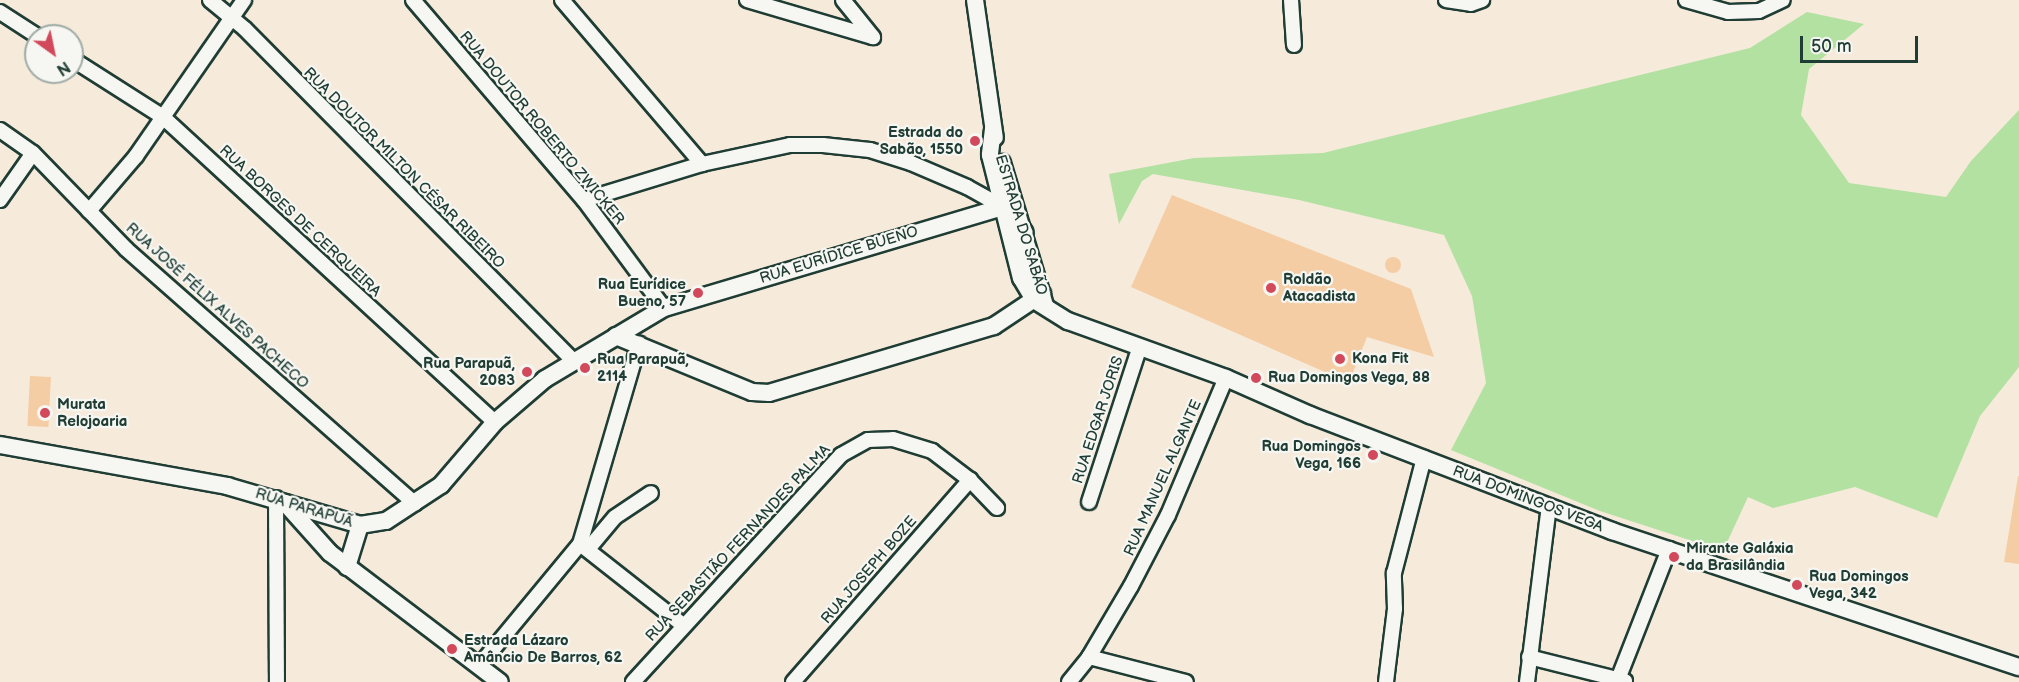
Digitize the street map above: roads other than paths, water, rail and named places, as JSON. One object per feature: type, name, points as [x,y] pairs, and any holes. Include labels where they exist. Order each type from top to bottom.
[{"type":"street","name":"RUA DOUTOR MILTON CÉSAR RIBEIRO","points":[[210,0],[231,16],[574,361]]},
{"type":"street","points":[[89,211],[163,117],[244,0]]},
{"type":"street","name":"RUA DOUTOR ROBERTO ZWICKER","points":[[413,0],[584,200],[670,306]]},
{"type":"street","points":[[562,0],[702,164]]},
{"type":"street","points":[[747,0],[873,38],[843,0]]},
{"type":"street","points":[[1291,0],[1294,45]]},
{"type":"street","points":[[1446,0],[1471,4],[1482,0]]},
{"type":"street","points":[[1686,0],[1728,12],[1759,11],[1783,0]]},
{"type":"street","name":"ESTRADA DO SABÃO","points":[[973,3],[993,129],[1025,233],[1041,301]]},
{"type":"street","points":[[0,12],[24,28]]},
{"type":"street","name":"RUA BORGES DE CERQUEIRA","points":[[84,67],[163,117],[495,422]]},
{"type":"street","name":"ESTRADA DO SABÃO","points":[[993,129],[990,155],[1021,278],[1041,301]]},
{"type":"street","name":"RUA JOSÉ FÉLIX ALVES PACHECO","points":[[0,130],[33,153],[126,249],[415,504]]},
{"type":"street","points":[[584,200],[702,164],[790,145],[870,150],[967,187],[1010,210],[1025,233]]},
{"type":"street","points":[[0,200],[33,153]]},
{"type":"street","name":"RUA EURÍDICE BUENO","points":[[616,336],[670,306],[1003,207]]},
{"type":"street","points":[[616,336],[639,343],[752,392],[769,393],[994,326],[1041,301]]},
{"type":"street","name":"RUA DOMINGOS VEGA","points":[[1041,301],[1139,349],[1226,378],[1549,506],[2019,667]]},
{"type":"street","name":"RUA EURÍDICE BUENO","points":[[639,343],[651,323],[670,306]]},
{"type":"street","name":"RUA PARAPUÃ","points":[[0,445],[280,500],[360,525],[386,521],[441,486],[469,457],[495,422],[545,379],[616,336]]},
{"type":"street","points":[[584,546],[639,343]]},
{"type":"street","name":"RUA EDGAR JORIS","points":[[1089,502],[1139,349]]},
{"type":"street","name":"RUA MANUEL ALGANTE","points":[[1069,682],[1089,657],[1168,515],[1226,378]]},
{"type":"street","name":"RUA SEBASTIÃO FERNANDES PALMA","points":[[633,682],[841,455],[868,440],[893,439],[932,452],[970,480],[997,508]]},
{"type":"street","points":[[1386,682],[1395,609],[1395,573],[1424,458]]},
{"type":"street","name":"RUA JOSEPH BOZE","points":[[793,682],[970,480]]},
{"type":"street","points":[[479,666],[584,546],[615,517],[651,493]]},
{"type":"street","points":[[280,500],[330,553],[500,682]]},
{"type":"street","points":[[277,682],[280,500]]},
{"type":"street","points":[[1527,682],[1549,506]]},
{"type":"street","points":[[347,567],[360,525]]},
{"type":"street","points":[[584,546],[683,625]]},
{"type":"street","points":[[1529,657],[1621,681],[1669,549]]},
{"type":"street","points":[[1089,657],[1186,682]]},
{"type":"place","name":"Estrada do Sabão, 1550","points":[[975,141]]},
{"type":"place","name":"Roldão Atacadista","points":[[1271,288]]},
{"type":"place","name":"Rua Eurídice Bueno, 57","points":[[698,293]]},
{"type":"place","name":"Kona Fit","points":[[1340,359]]},
{"type":"place","name":"Rua Parapuã, 2114","points":[[585,368]]},
{"type":"place","name":"Rua Parapuã, 2083","points":[[527,372]]},
{"type":"place","name":"Rua Domingos Vega, 88","points":[[1256,378]]},
{"type":"place","name":"Murata Relojoaria","points":[[45,413]]},
{"type":"place","name":"Rua Domingos Vega, 166","points":[[1373,455]]},
{"type":"place","name":"Mirante Galáxia da Brasilândia","points":[[1674,557]]},
{"type":"place","name":"Rua Domingos Vega, 342","points":[[1797,585]]},
{"type":"place","name":"Estrada Lázaro Amâncio De Barros, 62","points":[[452,649]]}]
